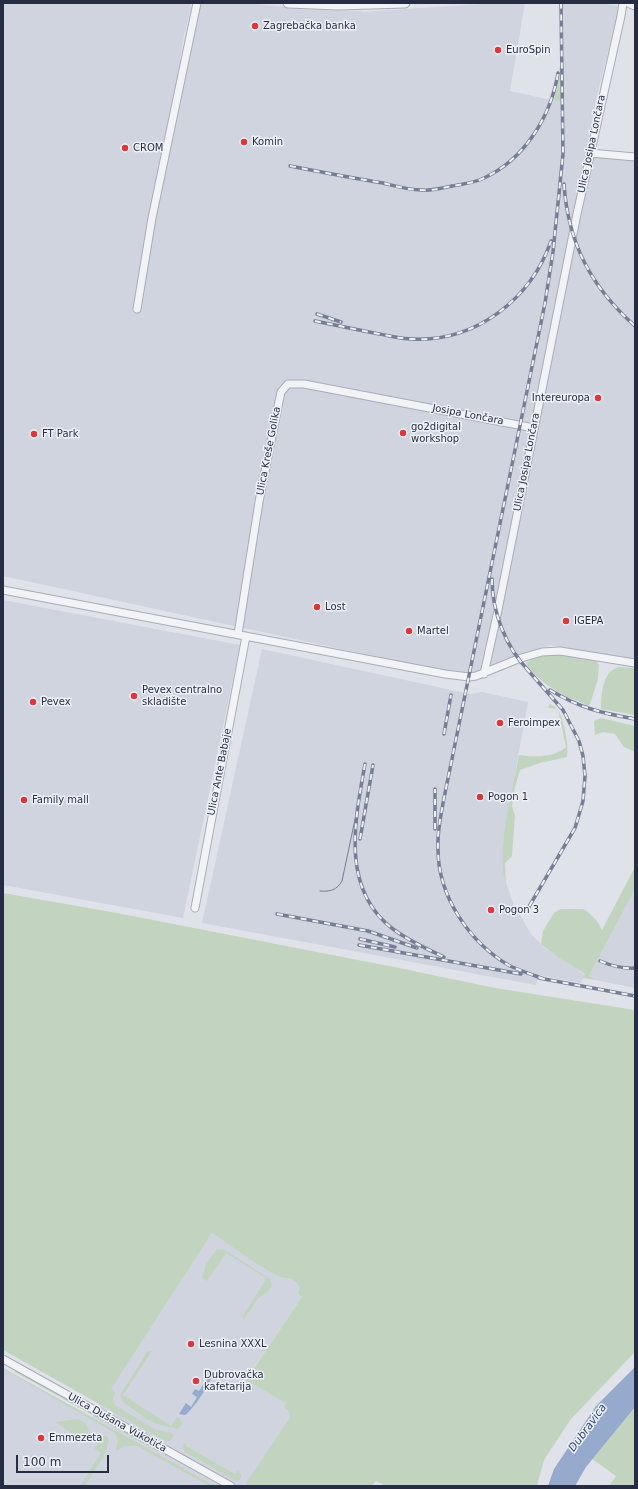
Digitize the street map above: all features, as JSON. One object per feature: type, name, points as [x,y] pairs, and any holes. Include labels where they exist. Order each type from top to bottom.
[{"type":"street","points":[[137,309],[153,211],[197,3]]},
{"type":"street","points":[[288,3],[371,5],[405,3]]},
{"type":"street","name":"Ulica Josipa Lončara","points":[[484,674],[590,153],[623,3]]},
{"type":"street","points":[[630,3],[635,5]]},
{"type":"street","points":[[590,153],[635,157]]},
{"type":"street","name":"Ulica Kreše Golika","points":[[238,634],[259,502],[281,392],[288,384],[304,384],[402,402]]},
{"type":"street","name":"Josipa Lončara","points":[[402,402],[534,428]]},
{"type":"street","points":[[3,590],[446,674],[469,677],[484,674],[518,659],[542,652],[560,651],[635,663]]},
{"type":"street","name":"Ulica Ante Babaje","points":[[195,908],[246,636]]},
{"type":"street","name":"Ulica Dušana Vukotića","points":[[3,1359],[231,1486]]},
{"type":"shaded area","points":[[3,3],[190,3],[191,8],[184,35],[180,60],[188,62],[199,7],[203,3],[243,3],[289,7],[289,9],[362,12],[494,3],[525,3],[510,91],[551,100],[562,57],[561,4],[601,3],[618,6],[618,14],[599,87],[585,155],[635,161],[635,659],[550,645],[519,655],[466,676],[3,576]],"holes":[[[562,65],[563,102],[554,100]]]},
{"type":"shaded area","points":[[3,600],[240,645],[183,918],[3,885]]},
{"type":"shaded area","points":[[262,649],[470,694],[482,692],[528,702],[507,818],[504,877],[514,905],[531,934],[545,948],[585,975],[580,983],[539,975],[536,985],[202,923]]},
{"type":"shaded area","points":[[635,889],[635,988],[595,980],[589,976]]},
{"type":"shaded area","points":[[212,1233],[279,1273],[309,1287],[248,1376],[306,1410],[253,1486],[3,1486],[3,1368],[92,1417]]},
{"type":"green space","points":[[562,63],[563,102],[554,100]]},
{"type":"green space","points":[[557,654],[596,661],[599,665],[598,679],[590,704],[587,706],[550,687],[533,673],[526,663],[541,656]]},
{"type":"green space","points":[[618,667],[635,668],[635,715],[601,709],[602,695],[607,675]]},
{"type":"green space","points":[[550,704],[554,706],[557,709],[548,708]]},
{"type":"green space","points":[[558,711],[566,733],[567,757],[540,763],[520,770],[512,806],[515,816],[512,856],[505,863],[506,884],[503,871],[504,839],[509,802],[519,755],[550,755],[561,751],[566,747]]},
{"type":"green space","points":[[601,718],[635,726],[635,752],[624,747],[615,734],[603,732],[595,735],[594,721]]},
{"type":"green space","points":[[635,867],[635,889],[589,976],[595,980],[583,978],[585,974],[559,958],[541,944],[543,931],[554,913],[561,909],[583,909],[597,921],[602,930]]},
{"type":"green space","points":[[3,893],[117,913],[495,988],[635,1010],[635,1352],[571,1419],[544,1460],[537,1486],[386,1486],[376,1481],[372,1486],[246,1486],[247,1482],[289,1419],[290,1413],[284,1407],[286,1403],[246,1380],[302,1297],[298,1294],[300,1288],[295,1281],[289,1278],[280,1277],[212,1233],[111,1389],[115,1392],[113,1398],[115,1405],[154,1429],[171,1433],[174,1435],[170,1441],[165,1441],[3,1350]]},
{"type":"green space","points":[[217,1249],[225,1250],[270,1279],[270,1289],[257,1300],[244,1319],[242,1317],[266,1278],[226,1253],[207,1281],[202,1278],[206,1264]]},
{"type":"green space","points":[[152,1351],[123,1395],[171,1426],[177,1417],[180,1419],[182,1424],[178,1429],[157,1424],[148,1420],[123,1402],[120,1395],[147,1352]]},
{"type":"green space","points":[[3,1368],[215,1486],[209,1486],[137,1446],[125,1446],[116,1451],[118,1440],[115,1433],[3,1370]]},
{"type":"green space","points":[[15,1370],[159,1450],[157,1451],[15,1372]]},
{"type":"green space","points":[[635,1407],[635,1486],[609,1486],[616,1476],[592,1459]]},
{"type":"green space","points":[[78,1419],[85,1423],[89,1431],[85,1442],[55,1422]]},
{"type":"green space","points":[[104,1436],[107,1436],[109,1440],[104,1456],[85,1486],[80,1486],[101,1453],[94,1448]]},
{"type":"green space","points":[[185,1443],[186,1446],[235,1474],[238,1470],[241,1478],[238,1482],[185,1452],[183,1446]]},
{"type":"water","name":"Dubravica","points":[[635,1367],[635,1407],[586,1467],[575,1486],[548,1486],[554,1469],[596,1406]]},
{"type":"water","points":[[208,1370],[212,1374],[211,1378],[201,1396],[185,1415],[179,1414],[186,1403],[191,1407],[197,1397],[192,1394],[195,1389],[199,1391],[207,1379],[203,1376]]},
{"type":"tram line","points":[[320,891],[333,890],[342,881],[357,810]]},
{"type":"railway","points":[[544,979],[510,966],[482,945],[470,932],[450,901],[444,884],[439,867],[438,836],[444,798],[545,303],[553,252],[563,154],[561,3]]},
{"type":"railway","points":[[290,166],[417,190],[433,190],[476,181],[499,170],[524,148],[534,134],[549,105],[558,73]]},
{"type":"railway","points":[[564,184],[566,205],[571,226],[584,262],[606,296],[635,326]]},
{"type":"railway","points":[[315,321],[408,339],[436,338],[458,333],[479,325],[498,313],[515,298],[530,281],[542,262],[551,241]]},
{"type":"railway","points":[[317,314],[341,322]]},
{"type":"railway","points":[[492,579],[495,604],[502,629],[514,652],[529,671]]},
{"type":"railway","points":[[526,668],[563,710],[579,741],[583,756],[585,776],[583,801],[575,828],[527,910]]},
{"type":"railway","points":[[550,690],[581,706],[635,719]]},
{"type":"railway","points":[[444,734],[451,695]]},
{"type":"railway","points":[[365,764],[355,830],[355,852],[358,874],[365,894],[376,913],[393,929],[412,941],[444,957]]},
{"type":"railway","points":[[360,839],[373,765]]},
{"type":"railway","points":[[435,789],[435,829]]},
{"type":"railway","points":[[277,914],[368,931],[417,948]]},
{"type":"railway","points":[[360,939],[395,947]]},
{"type":"railway","points":[[359,945],[521,974]]},
{"type":"railway","points":[[600,961],[618,967],[635,968]]},
{"type":"railway","points":[[539,978],[635,996]]},
{"type":"place","name":"Zagrebačka banka","points":[[255,26]]},
{"type":"place","name":"EuroSpin","points":[[498,50]]},
{"type":"place","name":"Komin","points":[[244,142]]},
{"type":"place","name":"CROM","points":[[125,148]]},
{"type":"place","name":"Intereuropa","points":[[598,398]]},
{"type":"place","name":"go2digital workshop","points":[[403,433]]},
{"type":"place","name":"FT Park","points":[[34,434]]},
{"type":"place","name":"Lost","points":[[317,607]]},
{"type":"place","name":"IGEPA","points":[[566,621]]},
{"type":"place","name":"Martel","points":[[409,631]]},
{"type":"place","name":"Pevex centralno skladište","points":[[134,696]]},
{"type":"place","name":"Pevex","points":[[33,702]]},
{"type":"place","name":"Feroimpex","points":[[500,723]]},
{"type":"place","name":"Pogon 1","points":[[480,797]]},
{"type":"place","name":"Family mall","points":[[24,800]]},
{"type":"place","name":"Pogon 3","points":[[491,910]]},
{"type":"place","name":"Lesnina XXXL","points":[[191,1344]]},
{"type":"place","name":"Dubrovačka kafetarija","points":[[196,1381]]},
{"type":"place","name":"Emmezeta","points":[[41,1438]]}]
